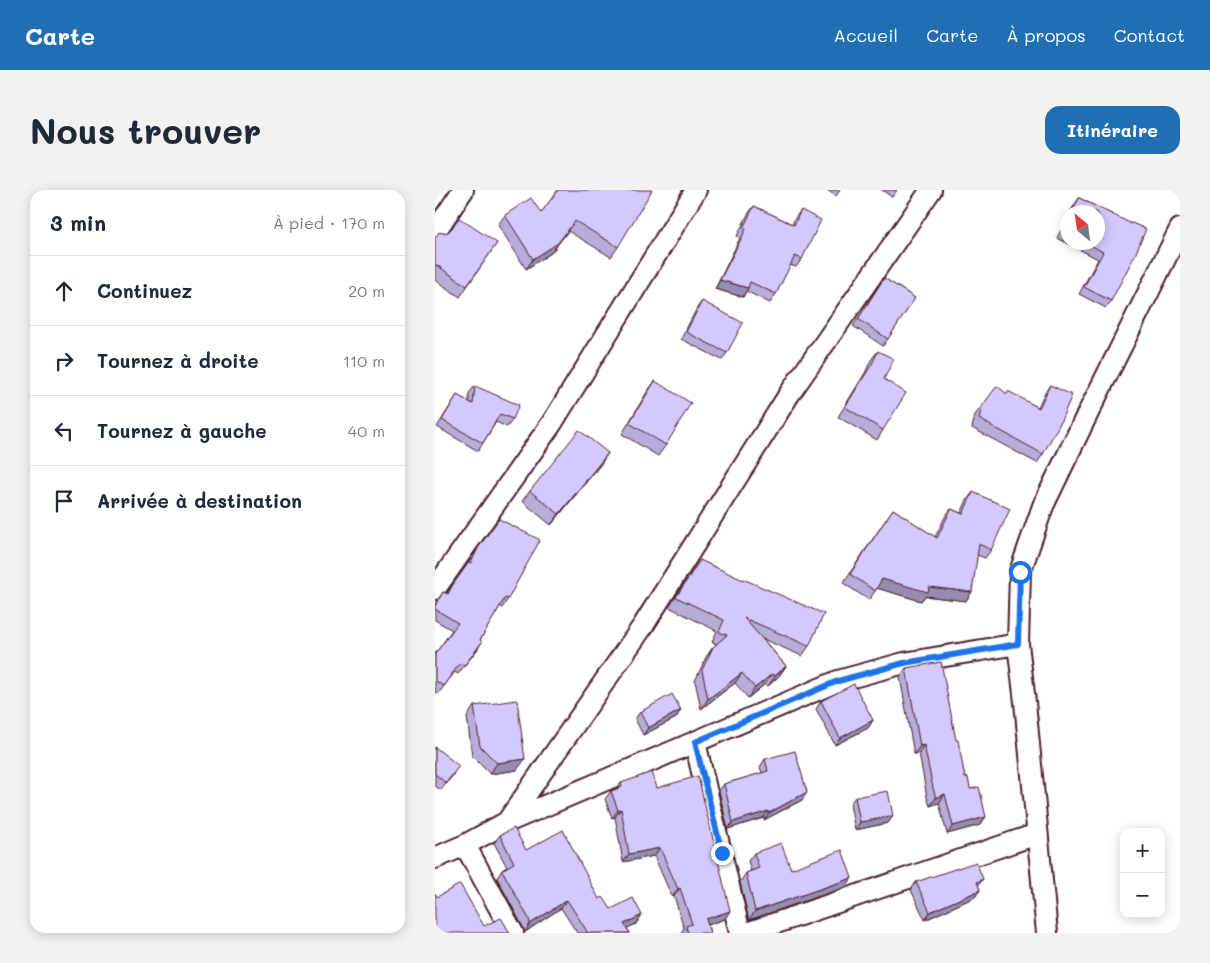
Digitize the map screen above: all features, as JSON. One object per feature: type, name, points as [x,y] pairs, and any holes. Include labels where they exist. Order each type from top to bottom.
[{"type":"street","points":[[435,232],[463,190]]},
{"type":"street","points":[[435,589],[552,423],[696,190]]},
{"type":"street","points":[[507,822],[643,626],[790,392],[931,190]]},
{"type":"street","points":[[1047,933],[1018,644],[1020,572],[1043,506],[1180,228]]},
{"type":"street","points":[[435,858],[465,845],[507,822],[838,681],[904,663],[1018,644]]},
{"type":"street","points":[[695,742],[740,933]]},
{"type":"street","points":[[747,933],[1037,834]]},
{"type":"street","points":[[465,845],[513,933]]},
{"type":"building","points":[[558,190],[652,190],[618,247],[575,221],[558,243],[533,259],[505,215],[531,198],[541,213]]},
{"type":"building","points":[[1079,198],[1093,205],[1076,205]]},
{"type":"building","points":[[754,206],[794,225],[801,210],[821,220],[802,259],[795,256],[776,294],[750,282],[748,288],[720,280],[746,229],[743,228]]},
{"type":"building","points":[[1105,211],[1146,229],[1111,301],[1084,287],[1103,252],[1099,250],[1105,250]]},
{"type":"building","points":[[459,218],[497,243],[467,286],[435,264],[435,238],[439,232],[448,232]]},
{"type":"building","points":[[884,278],[915,298],[888,339],[858,319]]},
{"type":"building","points":[[702,301],[743,323],[727,353],[686,332]]},
{"type":"building","points":[[878,351],[894,359],[884,379],[906,393],[883,430],[845,407]]},
{"type":"building","points":[[655,381],[691,403],[666,445],[629,423]]},
{"type":"building","points":[[1050,385],[1072,395],[1059,425],[1043,454],[979,419],[982,406],[997,386],[1007,394],[1008,391],[1039,408]]},
{"type":"building","points":[[475,386],[519,405],[513,419],[500,414],[483,443],[442,420],[457,395],[473,404]]},
{"type":"building","points":[[579,430],[608,453],[559,514],[530,491]]},
{"type":"building","points":[[973,492],[1010,509],[991,550],[979,544],[972,592],[929,587],[928,592],[882,579],[875,591],[850,574],[893,509],[937,538],[951,509],[963,514]]},
{"type":"building","points":[[499,519],[540,540],[508,599],[505,598],[480,640],[482,642],[464,666],[460,663],[443,686],[435,680],[435,654],[458,623],[435,609],[435,606],[443,592],[448,594],[469,562],[471,563],[478,548]]},
{"type":"building","points":[[700,560],[824,614],[809,646],[744,618],[786,666],[775,676],[772,674],[755,688],[742,673],[708,699],[702,670],[713,647],[727,635],[719,632],[724,620],[676,597]]},
{"type":"building","points":[[941,662],[965,778],[968,777],[970,789],[979,787],[986,817],[953,826],[945,794],[936,798],[924,745],[920,746],[906,668]]},
{"type":"building","points":[[854,684],[873,720],[840,738],[821,701]]},
{"type":"building","points":[[672,694],[681,710],[648,728],[640,712]]},
{"type":"building","points":[[517,700],[525,759],[497,763],[480,746],[474,706]]},
{"type":"building","points":[[435,747],[459,766],[446,783],[435,774]]},
{"type":"building","points":[[795,751],[807,792],[769,813],[768,811],[733,822],[724,784],[768,771],[765,759]]},
{"type":"building","points":[[652,772],[657,788],[698,776],[730,911],[706,919],[710,933],[688,933],[686,926],[692,924],[680,888],[678,889],[660,848],[629,854],[621,809],[618,810],[611,791],[622,787],[621,783]]},
{"type":"building","points":[[888,791],[893,816],[860,822],[855,797]]},
{"type":"building","points":[[514,828],[526,850],[563,830],[599,899],[603,897],[611,909],[633,898],[642,915],[624,924],[630,933],[588,933],[567,900],[530,924],[502,870],[514,863],[500,835]]},
{"type":"building","points":[[781,843],[791,869],[842,850],[852,878],[755,911],[746,873],[759,868],[754,853]]},
{"type":"building","points":[[976,862],[983,879],[977,882],[980,890],[930,912],[916,882]]},
{"type":"building","points":[[460,884],[484,926],[501,918],[510,933],[435,933],[435,893],[437,897]]},
{"type":"route","points":[[722,853],[695,742],[838,681],[904,663],[1018,644],[1020,572]]}]
